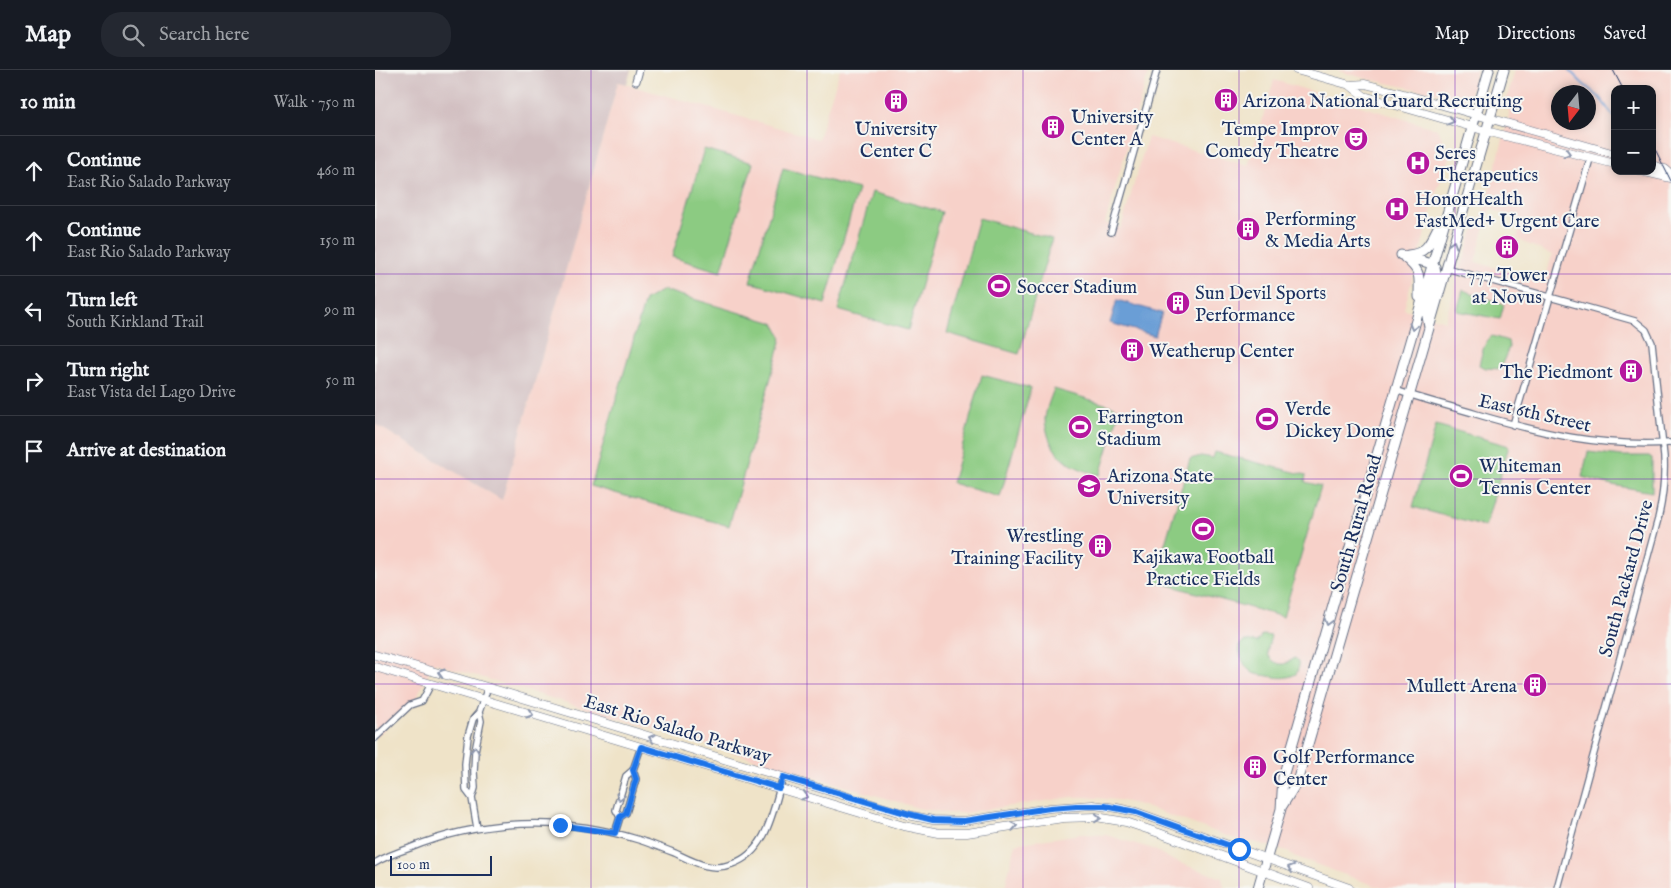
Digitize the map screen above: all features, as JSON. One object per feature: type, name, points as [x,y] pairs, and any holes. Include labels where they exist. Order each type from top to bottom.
[{"type":"main road","points":[[1296,70],[1350,85],[1365,84],[1611,153]]},
{"type":"main road","name":"South Rural Road","points":[[1258,888],[1281,809],[1283,777],[1489,70]]},
{"type":"main road","name":"South Rural Road","points":[[1281,809],[1297,782],[1504,70]]},
{"type":"main road","points":[[1350,85],[1364,96],[1611,163]]},
{"type":"main road","points":[[1656,166],[1665,169],[1671,174]]},
{"type":"main road","points":[[1656,174],[1671,178]]},
{"type":"main road","points":[[1401,255],[1418,254],[1425,250],[1448,209]]},
{"type":"main road","points":[[1401,255],[1432,264],[1435,267],[1437,273],[1426,311],[1429,327]]},
{"type":"main road","points":[[1401,255],[1419,273],[1418,310]]},
{"type":"main road","name":"East Rio Salado Parkway","points":[[375,655],[933,820],[964,821],[1076,806],[1117,808],[1167,823],[1266,860],[1349,888]]},
{"type":"main road","name":"East Rio Salado Parkway","points":[[375,667],[905,826],[950,834],[978,832],[1063,818],[1096,817],[1126,822],[1159,832],[1309,888]]},
{"type":"street","points":[[636,81],[639,70]]},
{"type":"street","points":[[1111,232],[1157,70]]},
{"type":"street","points":[[1513,425],[1590,159]]},
{"type":"street","name":"South Packard Drive","points":[[1446,268],[1635,321],[1646,330],[1652,343],[1655,359],[1665,485],[1658,519],[1557,888]]},
{"type":"street","name":"East 6th Street","points":[[1395,390],[1548,434],[1626,444],[1671,443]]},
{"type":"street","points":[[375,738],[410,705],[422,701],[431,684]]},
{"type":"street","points":[[477,828],[472,798],[475,788],[473,772],[481,721],[479,712],[488,687]]},
{"type":"street","points":[[620,817],[616,810],[626,776],[633,770],[641,747]]},
{"type":"street","points":[[615,833],[620,817],[626,813],[636,779],[633,770]]},
{"type":"street","points":[[376,860],[422,843],[477,828],[534,824],[578,827],[615,833],[656,845],[701,865],[718,867],[729,865],[745,858],[761,842],[767,829],[783,777]]},
{"type":"shaded area","points":[[375,70],[631,70],[627,84],[618,82],[502,500],[375,424]]},
{"type":"shaded area","name":"Arizona State University","points":[[840,70],[1149,70],[1105,223],[1121,228],[1148,137],[1248,166],[1274,80],[1437,129],[1451,155],[1437,190],[1404,309],[1445,321],[1472,233],[1485,209],[1510,113],[1505,105],[1515,70],[1671,70],[1671,888],[1381,888],[1291,855],[1288,851],[1253,842],[1247,843],[1140,805],[1119,800],[1072,797],[963,813],[948,813],[918,808],[434,663],[418,695],[375,738],[375,424],[502,500],[618,82],[818,139]],"holes":[[[1490,208],[1521,222],[1517,239],[1552,255],[1545,280],[1541,278],[1540,281],[1475,262]]]},
{"type":"shaded area","points":[[1336,70],[1477,70],[1469,96],[1463,99],[1442,93],[1363,78]]},
{"type":"shaded area","points":[[1081,834],[1106,835],[1153,849],[1174,861],[1222,878],[1224,888],[1005,888],[1015,844]]},
{"type":"green space","points":[[704,149],[753,163],[721,272],[672,257]]},
{"type":"green space","points":[[783,168],[858,189],[825,304],[750,282]]},
{"type":"green space","points":[[872,192],[942,212],[908,330],[838,310]]},
{"type":"green space","name":"Soccer Stadium","points":[[979,218],[1052,239],[1019,354],[947,333]]},
{"type":"green space","points":[[663,290],[774,323],[782,338],[729,526],[591,486],[645,300]]},
{"type":"green space","points":[[1463,290],[1504,304],[1500,319],[1457,311]]},
{"type":"green space","points":[[1492,336],[1508,341],[1509,347],[1500,369],[1486,368],[1479,365],[1485,345]]},
{"type":"green space","points":[[982,375],[1031,388],[1000,497],[952,483]]},
{"type":"green space","name":"Farrington Stadium","points":[[1054,389],[1115,407],[1119,412],[1100,475],[1073,466],[1054,448],[1047,431],[1045,419]]},
{"type":"green space","name":"Whiteman Tennis Center","points":[[1436,425],[1509,446],[1485,527],[1413,507]]},
{"type":"green space","points":[[1215,452],[1306,475],[1305,482],[1321,486],[1283,617],[1154,581],[1190,459],[1201,456],[1213,458]]},
{"type":"green space","points":[[1588,452],[1622,456],[1649,456],[1652,458],[1652,492],[1612,485],[1582,477]]},
{"type":"green space","points":[[1262,635],[1271,636],[1268,653],[1274,661],[1284,664],[1295,658],[1297,659],[1299,665],[1296,674],[1276,677],[1255,674],[1247,668],[1241,656],[1239,645],[1245,641],[1257,642]]},
{"type":"water","points":[[1117,300],[1162,313],[1155,336],[1110,323]]},
{"type":"waterway","points":[[1569,70],[1599,97],[1611,113]]},
{"type":"tram line","points":[[1613,70],[1621,85]]},
{"type":"tram line","points":[[1656,151],[1671,181]]},
{"type":"place","name":"Arizona National Guard Recruiting","points":[[1226,100]]},
{"type":"place","name":"University Center C","points":[[896,101]]},
{"type":"place","name":"University Center A","points":[[1053,127]]},
{"type":"place","name":"Tempe Improv Comedy Theatre","points":[[1356,139]]},
{"type":"place","name":"Seres Therapeutics","points":[[1418,163]]},
{"type":"place","name":"HonorHealth FastMed+ Urgent Care","points":[[1397,209]]},
{"type":"place","name":"Performing & Media Arts","points":[[1248,229]]},
{"type":"place","name":"777 Tower at Novus","points":[[1507,247]]},
{"type":"place","name":"Soccer Stadium","points":[[999,286]]},
{"type":"place","name":"Sun Devil Sports Performance","points":[[1178,303]]},
{"type":"place","name":"Weatherup Center","points":[[1132,350]]},
{"type":"place","name":"The Piedmont","points":[[1631,371]]},
{"type":"place","name":"Verde Dickey Dome","points":[[1267,419]]},
{"type":"place","name":"Farrington Stadium","points":[[1080,427]]},
{"type":"place","name":"Whiteman Tennis Center","points":[[1461,476]]},
{"type":"place","name":"Arizona State University","points":[[1089,486]]},
{"type":"place","name":"Kajikawa Football Practice Fields","points":[[1203,529]]},
{"type":"place","name":"Wrestling Training Facility","points":[[1100,546]]},
{"type":"place","name":"Mullett Arena","points":[[1535,685]]},
{"type":"place","name":"Golf Performance Center","points":[[1255,767]]},
{"type":"route","points":[[560,825],[615,833],[620,817],[626,813],[636,779],[633,770],[641,747],[779,788],[783,777],[933,820],[964,821],[1050,808],[1105,806],[1136,812],[1239,849]]}]
